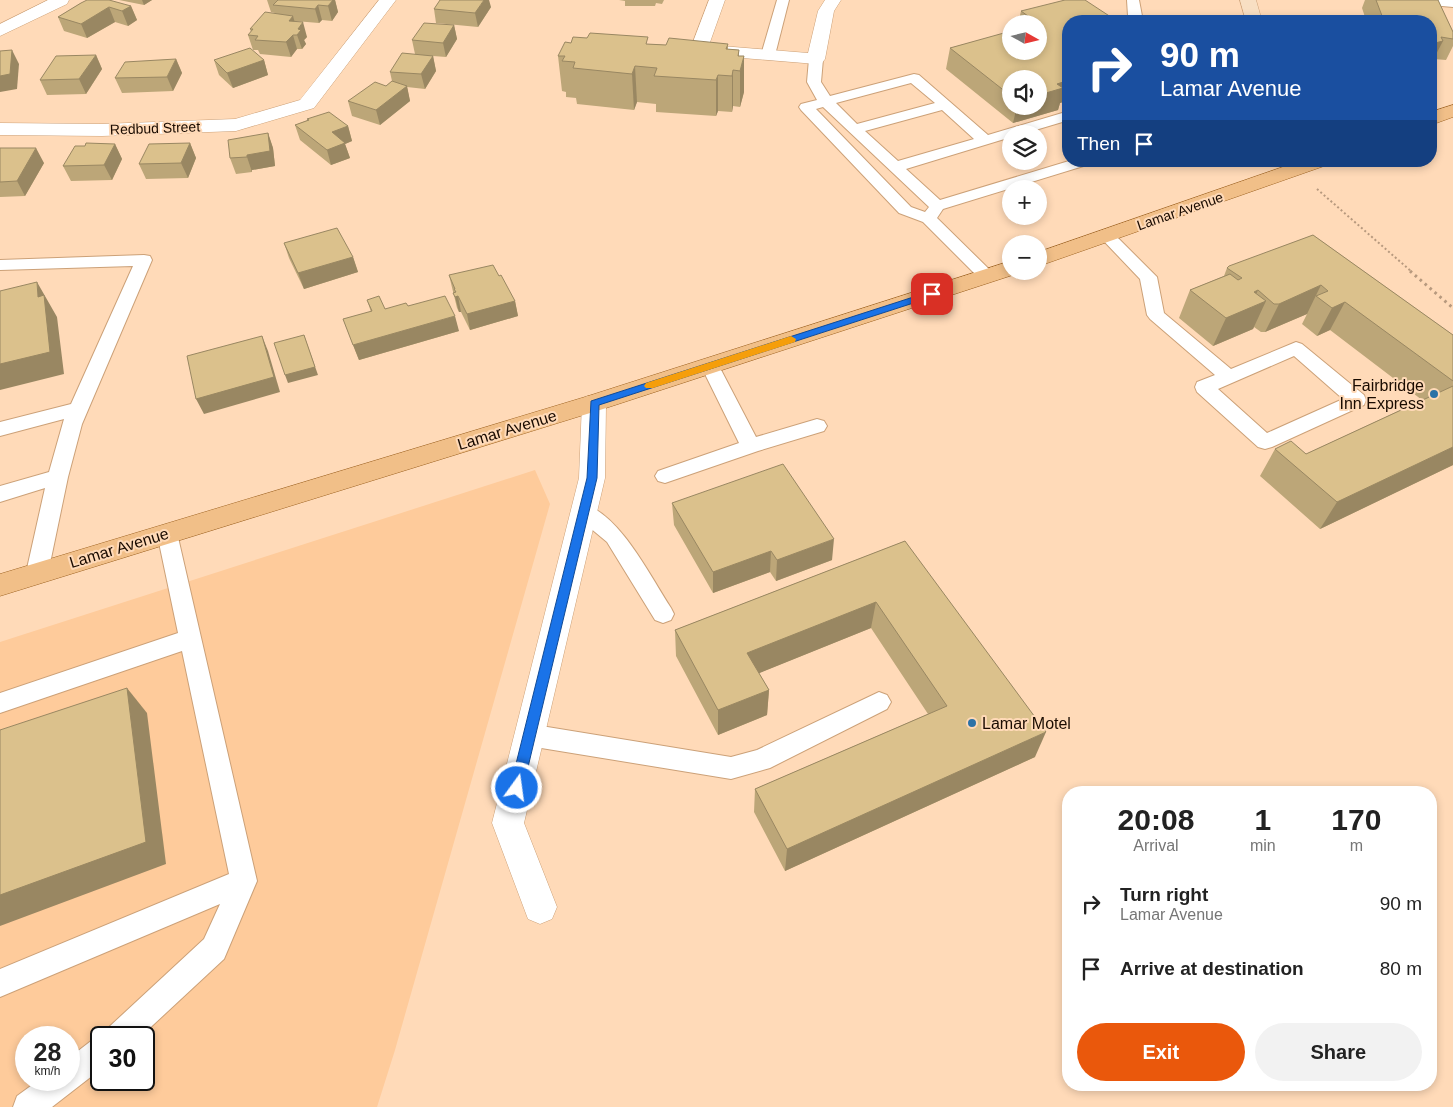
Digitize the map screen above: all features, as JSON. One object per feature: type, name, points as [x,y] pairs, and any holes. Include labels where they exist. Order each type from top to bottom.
[{"type":"main road","points":[[1437,117],[1453,111]]},
{"type":"main road","name":"Lamar Avenue","points":[[1047,256],[1292,167]]},
{"type":"main road","name":"Lamar Avenue","points":[[0,585],[594,403],[1002,271]]},
{"type":"street","points":[[0,31],[61,0]]},
{"type":"street","name":"Redbud Street","points":[[0,129],[102,130],[236,126],[307,104],[388,0]]},
{"type":"street","points":[[699,50],[717,0]]},
{"type":"street","points":[[680,48],[816,59],[826,11],[833,0]]},
{"type":"street","points":[[1248,0],[1252,15]]},
{"type":"street","points":[[540,908],[508,822],[592,478],[594,403]]},
{"type":"lane","points":[[768,55],[783,0]]},
{"type":"lane","points":[[1134,0],[1135,15]]},
{"type":"lane","points":[[1420,0],[1453,3]]},
{"type":"lane","points":[[816,59],[814,82],[826,102],[895,167],[987,276]]},
{"type":"lane","points":[[985,140],[914,78],[806,107],[905,210],[933,212],[1067,167]]},
{"type":"lane","points":[[854,129],[945,105]]},
{"type":"lane","points":[[895,167],[1062,117]]},
{"type":"lane","points":[[1107,236],[1148,277],[1156,315],[1228,377]]},
{"type":"lane","points":[[0,265],[144,260],[72,424],[58,477],[37,573]]},
{"type":"lane","points":[[1296,348],[1357,400],[1265,442],[1204,387],[1228,377],[1296,348]]},
{"type":"lane","points":[[710,366],[751,446]]},
{"type":"lane","points":[[0,429],[79,410]]},
{"type":"lane","points":[[665,476],[751,446],[817,426]]},
{"type":"lane","points":[[0,494],[58,477]]},
{"type":"lane","points":[[584,512],[614,536],[663,614]]},
{"type":"lane","points":[[131,1026],[214,949],[244,881],[167,533]]},
{"type":"lane","points":[[0,703],[189,639]]},
{"type":"lane","points":[[529,735],[731,768],[761,760],[879,702]]},
{"type":"lane","points":[[0,983],[244,881]]},
{"type":"lane","points":[[80,1067],[90,1060]]},
{"type":"lane","points":[[28,1107],[49,1091]]},
{"type":"path","points":[[1296,167],[1453,308]]},
{"type":"shaded area","points":[[535,470],[550,504],[395,1050],[377,1107],[0,1107],[0,642]]},
{"type":"building","points":[[87,0],[109,0],[131,6],[122,11],[109,7],[81,24],[58,17]]},
{"type":"building","points":[[278,0],[333,0],[328,6],[318,5],[315,9],[273,5]]},
{"type":"building","points":[[440,0],[484,0],[475,13],[434,9]]},
{"type":"building","points":[[1065,0],[1085,0],[1108,15],[1062,15],[1062,82],[1057,84],[1062,88],[1047,93],[1047,70],[1002,70],[1002,89],[950,48],[1002,34],[1002,60],[1048,60],[1048,15],[1027,15],[1021,11]]},
{"type":"building","points":[[1376,0],[1438,0],[1453,32],[1453,39],[1441,37],[1443,41],[1437,42],[1437,15],[1382,15]]},
{"type":"building","points":[[265,12],[293,16],[289,21],[303,22],[298,29],[301,30],[286,42],[255,40],[258,36],[248,35],[253,29],[250,29]]},
{"type":"building","points":[[424,23],[454,25],[443,43],[412,40]]},
{"type":"building","points":[[590,33],[648,37],[646,44],[666,45],[669,38],[728,44],[726,49],[739,50],[738,56],[744,56],[740,71],[733,70],[732,76],[718,75],[716,80],[654,76],[657,68],[635,66],[632,74],[573,68],[575,62],[562,61],[565,56],[558,56],[565,42],[571,43],[573,37],[587,38]]},
{"type":"building","points":[[250,48],[264,60],[227,73],[214,60]]},
{"type":"building","points":[[12,50],[10,74],[0,76],[0,51]]},
{"type":"building","points":[[402,53],[433,56],[421,74],[390,72]]},
{"type":"building","points":[[96,55],[79,79],[40,80],[56,56]]},
{"type":"building","points":[[176,59],[167,77],[115,78],[125,62]]},
{"type":"building","points":[[392,81],[407,86],[376,110],[348,101],[375,82],[386,86]]},
{"type":"building","points":[[329,112],[348,126],[332,132],[345,143],[327,150],[295,125]]},
{"type":"building","points":[[268,133],[270,151],[247,155],[247,157],[230,158],[228,140]]},
{"type":"building","points":[[86,143],[115,144],[104,165],[63,166],[75,146],[85,146]]},
{"type":"building","points":[[190,143],[181,163],[139,164],[149,144]]},
{"type":"building","points":[[0,148],[36,148],[17,181],[0,182]]},
{"type":"building","points":[[337,228],[353,257],[298,273],[284,243]]},
{"type":"building","points":[[1313,235],[1453,335],[1453,381],[1345,302],[1332,308],[1316,296],[1328,291],[1321,285],[1279,304],[1274,304],[1258,290],[1254,292],[1266,301],[1226,318],[1190,290],[1230,274],[1238,280],[1242,278],[1227,268],[1229,266]]},
{"type":"building","points":[[493,265],[499,276],[501,275],[515,301],[467,314],[458,296],[455,297],[453,293],[456,292],[449,275]]},
{"type":"building","points":[[37,282],[38,297],[44,295],[50,352],[0,364],[0,291]]},
{"type":"building","points":[[379,296],[385,309],[406,303],[408,306],[445,296],[455,316],[353,345],[343,319],[372,311],[367,300]]},
{"type":"building","points":[[304,335],[315,367],[285,375],[274,343]]},
{"type":"building","points":[[262,336],[274,377],[196,399],[187,356]]},
{"type":"building","points":[[1453,386],[1453,447],[1337,502],[1275,449],[1291,441],[1306,454]]},
{"type":"building","points":[[783,464],[834,539],[777,560],[771,551],[713,572],[672,503]]},
{"type":"building","name":"Lamar Motel","points":[[905,541],[1046,732],[787,849],[755,789],[947,706],[876,602],[747,653],[769,690],[718,710],[675,630]]},
{"type":"building","points":[[127,688],[146,842],[0,895],[0,730]]},
{"type":"slow traffic","points":[[649,386],[791,339]]},
{"type":"place","name":"Fairbridge Inn Express","points":[[1434,394]]},
{"type":"place","name":"Lamar Motel","points":[[972,723]]},
{"type":"route","points":[[517,788],[592,478],[594,403],[932,294]]}]
